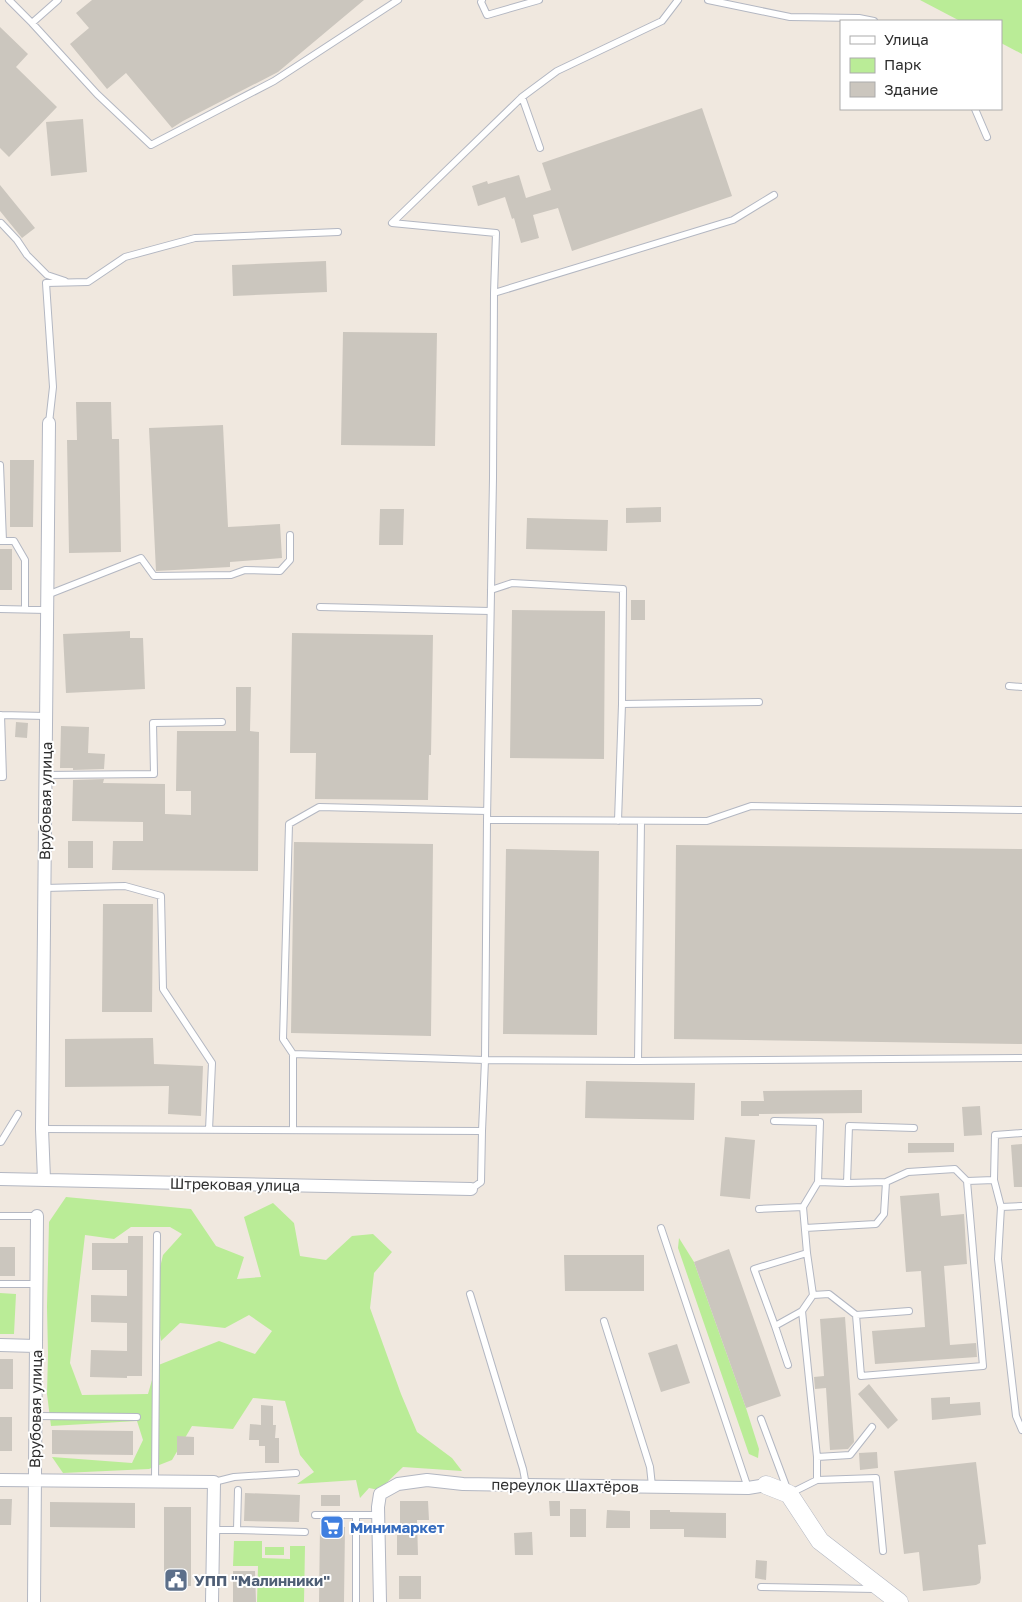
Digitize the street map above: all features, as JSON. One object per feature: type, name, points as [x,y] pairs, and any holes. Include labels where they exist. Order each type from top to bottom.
[{"type":"street","name":"Врубовая улица","points":[[44,1179],[42,1129],[49,423]]},
{"type":"street","name":"Штрековая улица","points":[[0,1179],[471,1189]]},
{"type":"street","name":"Врубовая улица","points":[[34,1602],[37,1216]]},
{"type":"street","points":[[0,1345],[36,1346]]},
{"type":"street","points":[[0,1480],[214,1482],[212,1602]]},
{"type":"street","name":"переулок Шахтёров","points":[[378,1511],[380,1494],[398,1484],[427,1480],[463,1484],[526,1485],[748,1488],[766,1485]]},
{"type":"street","points":[[766,1485],[789,1494],[820,1542],[899,1602]]},
{"type":"street","points":[[378,1511],[380,1602]]},
{"type":"lane","points":[[9,0],[96,94],[151,145],[274,81],[398,0]]},
{"type":"lane","points":[[32,23],[58,0]]},
{"type":"lane","points":[[482,0],[481,2],[487,15],[539,0]]},
{"type":"lane","points":[[471,1189],[481,1182],[485,1060],[496,233],[392,222],[522,98],[557,71],[662,21],[678,0]]},
{"type":"lane","points":[[708,0],[790,18],[859,18],[869,20]]},
{"type":"lane","points":[[522,98],[540,148]]},
{"type":"lane","points":[[975,110],[987,137]]},
{"type":"lane","points":[[494,293],[733,220],[774,195]]},
{"type":"lane","points":[[0,223],[47,275],[70,282]]},
{"type":"lane","points":[[49,423],[53,387],[46,283],[88,282],[124,257],[195,238],[338,232]]},
{"type":"lane","points":[[0,464],[1,541],[14,541],[25,560],[25,609]]},
{"type":"lane","points":[[47,595],[141,558],[154,576],[231,575],[245,570],[280,571],[290,560],[290,536]]},
{"type":"lane","points":[[491,590],[512,582],[623,590],[618,821]]},
{"type":"lane","points":[[320,607],[490,611]]},
{"type":"lane","points":[[0,609],[47,610]]},
{"type":"lane","points":[[1009,686],[1022,687]]},
{"type":"lane","points":[[622,704],[759,702]]},
{"type":"lane","points":[[0,777],[3,777],[0,715],[46,716]]},
{"type":"lane","points":[[45,775],[154,774],[153,723],[222,722]]},
{"type":"lane","points":[[487,820],[707,821],[751,806],[1022,810]]},
{"type":"lane","points":[[293,1130],[293,1054],[283,1039],[289,824],[319,807],[487,811]]},
{"type":"lane","points":[[638,1061],[641,821]]},
{"type":"lane","points":[[44,888],[124,886],[162,896],[164,989],[212,1063],[209,1130]]},
{"type":"lane","points":[[293,1054],[485,1060],[638,1061],[1022,1058]]},
{"type":"lane","points":[[0,1142],[18,1114]]},
{"type":"lane","points":[[774,1121],[820,1122],[818,1182],[803,1207],[813,1295],[802,1311],[775,1326]]},
{"type":"lane","points":[[847,1183],[848,1126],[914,1128]]},
{"type":"lane","points":[[42,1129],[482,1131]]},
{"type":"lane","points":[[1022,1133],[995,1134],[994,1180],[1001,1208],[998,1259],[1016,1416],[1022,1430]]},
{"type":"lane","points":[[818,1182],[886,1182],[908,1172],[955,1169],[967,1181],[983,1366],[861,1376],[856,1315]]},
{"type":"lane","points":[[967,1181],[994,1180]]},
{"type":"lane","points":[[805,1228],[876,1224],[884,1214],[886,1182]]},
{"type":"lane","points":[[1001,1208],[1022,1206]]},
{"type":"lane","points":[[759,1209],[803,1207]]},
{"type":"lane","points":[[0,1216],[37,1216]]},
{"type":"lane","points":[[661,1228],[748,1488]]},
{"type":"lane","points":[[155,1481],[157,1235]]},
{"type":"lane","points":[[788,1365],[754,1269],[807,1253]]},
{"type":"lane","points":[[0,1284],[36,1284]]},
{"type":"lane","points":[[470,1294],[523,1469],[526,1485]]},
{"type":"lane","points":[[813,1295],[829,1294],[856,1315],[910,1311]]},
{"type":"lane","points":[[802,1311],[818,1480]]},
{"type":"lane","points":[[604,1321],[650,1467],[652,1486]]},
{"type":"lane","points":[[36,1416],[137,1416]]},
{"type":"lane","points":[[761,1419],[789,1494],[818,1480],[876,1478],[883,1551]]},
{"type":"lane","points":[[817,1457],[850,1455],[872,1427]]},
{"type":"lane","points":[[214,1482],[234,1477],[296,1473]]},
{"type":"lane","points":[[237,1530],[238,1490]]},
{"type":"lane","points":[[315,1515],[356,1514],[378,1511]]},
{"type":"lane","points":[[356,1514],[356,1602]]},
{"type":"lane","points":[[213,1530],[305,1532]]},
{"type":"lane","points":[[762,1587],[883,1589]]},
{"type":"green space","points":[[920,0],[1022,0],[1022,54],[1002,44],[1002,20],[958,20]]},
{"type":"green space","points":[[66,1197],[191,1209],[216,1246],[244,1257],[237,1279],[261,1277],[244,1217],[273,1203],[294,1223],[300,1256],[326,1260],[352,1236],[373,1234],[392,1252],[374,1273],[370,1308],[401,1394],[417,1432],[452,1458],[462,1471],[403,1467],[379,1490],[369,1488],[360,1498],[356,1480],[297,1484],[314,1472],[300,1455],[285,1401],[253,1398],[233,1429],[192,1426],[172,1460],[149,1469],[63,1473],[52,1457],[132,1463],[143,1440],[137,1421],[51,1426],[47,1394],[49,1222]],"holes":[[[131,1227],[170,1227],[182,1234],[163,1255],[154,1292],[161,1341],[180,1323],[225,1328],[249,1315],[272,1331],[255,1354],[219,1341],[156,1366],[148,1394],[82,1395],[70,1363],[85,1235],[114,1239]]]},
{"type":"green space","points":[[679,1238],[694,1262],[746,1408],[759,1449],[758,1458],[749,1454],[678,1248]]},
{"type":"green space","points":[[0,1293],[16,1294],[14,1334],[0,1334]]},
{"type":"green space","points":[[234,1541],[262,1541],[262,1558],[290,1559],[290,1546],[305,1546],[304,1602],[257,1602],[258,1566],[233,1566]]},
{"type":"green space","points":[[265,1547],[284,1547],[284,1555],[265,1555]]},
{"type":"building","points":[[92,0],[364,0],[278,72],[172,128],[126,73],[107,89],[70,44],[89,28],[76,13]]},
{"type":"building","points":[[0,27],[28,54],[16,67],[57,107],[9,157],[0,148]]},
{"type":"building","points":[[702,108],[732,196],[572,251],[558,208],[533,215],[539,238],[521,243],[514,218],[512,219],[505,197],[478,206],[472,186],[487,181],[488,184],[519,175],[526,198],[551,190],[542,163]]},
{"type":"building","points":[[83,119],[87,172],[51,176],[46,122]]},
{"type":"building","points":[[0,185],[35,228],[22,238],[0,211]]},
{"type":"building","points":[[326,261],[327,292],[233,296],[232,265]]},
{"type":"building","points":[[343,332],[437,333],[435,446],[341,445]]},
{"type":"building","points":[[76,402],[111,402],[112,439],[119,439],[121,552],[69,553],[67,440],[77,440]]},
{"type":"building","points":[[223,425],[228,527],[280,524],[282,558],[230,562],[230,567],[156,571],[149,428]]},
{"type":"building","points":[[10,460],[34,460],[33,527],[10,527]]},
{"type":"building","points":[[661,507],[661,522],[626,523],[626,508]]},
{"type":"building","points":[[380,509],[404,509],[403,545],[379,545]]},
{"type":"building","points":[[527,518],[608,520],[607,551],[526,549]]},
{"type":"building","points":[[0,549],[12,549],[12,590],[0,590]]},
{"type":"building","points":[[631,600],[645,600],[645,620],[631,620]]},
{"type":"building","points":[[512,610],[605,611],[604,759],[510,758]]},
{"type":"building","points":[[130,631],[130,638],[143,638],[145,689],[66,693],[63,634]]},
{"type":"building","points":[[292,633],[433,635],[431,755],[429,755],[428,800],[315,799],[316,753],[290,753]]},
{"type":"building","points":[[236,687],[251,687],[250,731],[259,732],[258,871],[112,870],[113,841],[143,841],[143,822],[72,821],[73,780],[104,779],[103,783],[165,784],[165,814],[191,815],[191,791],[176,791],[177,731],[236,731]]},
{"type":"building","points":[[16,722],[28,723],[27,738],[15,737]]},
{"type":"building","points":[[61,726],[89,727],[88,753],[105,754],[104,769],[73,770],[73,768],[60,768]]},
{"type":"building","points":[[68,841],[93,841],[93,868],[68,868]]},
{"type":"building","points":[[294,842],[433,844],[431,1036],[291,1033]]},
{"type":"building","points":[[676,845],[1022,849],[1022,1044],[674,1039]]},
{"type":"building","points":[[506,849],[599,851],[597,1035],[503,1034]]},
{"type":"building","points":[[103,904],[153,904],[152,1012],[102,1012]]},
{"type":"building","points":[[153,1038],[154,1064],[203,1066],[201,1116],[168,1114],[169,1086],[65,1087],[65,1039]]},
{"type":"building","points":[[586,1081],[695,1083],[694,1120],[585,1118]]},
{"type":"building","points":[[862,1090],[862,1113],[759,1114],[759,1116],[741,1116],[741,1101],[764,1101],[763,1091]]},
{"type":"building","points":[[980,1106],[982,1135],[964,1136],[962,1107]]},
{"type":"building","points":[[725,1137],[755,1140],[750,1199],[720,1196]]},
{"type":"building","points":[[908,1143],[954,1143],[954,1152],[908,1153]]},
{"type":"building","points":[[1022,1144],[1022,1187],[1014,1187],[1011,1145]]},
{"type":"building","points":[[939,1193],[941,1216],[964,1214],[967,1264],[944,1266],[950,1345],[976,1343],[977,1357],[875,1364],[872,1331],[925,1327],[921,1271],[906,1272],[900,1196]]},
{"type":"building","points":[[128,1236],[143,1236],[142,1376],[127,1376],[127,1378],[90,1377],[91,1350],[127,1351],[127,1323],[91,1322],[91,1295],[127,1296],[127,1270],[92,1270],[92,1243],[128,1243]]},
{"type":"building","points":[[0,1247],[15,1247],[15,1276],[0,1276]]},
{"type":"building","points":[[729,1249],[781,1396],[746,1408],[694,1262]]},
{"type":"building","points":[[564,1255],[644,1255],[644,1291],[565,1291]]},
{"type":"building","points":[[845,1317],[854,1442],[848,1449],[830,1450],[826,1388],[815,1389],[814,1377],[824,1376],[820,1319]]},
{"type":"building","points":[[677,1344],[690,1383],[661,1392],[648,1353]]},
{"type":"building","points":[[0,1359],[13,1359],[13,1389],[0,1389]]},
{"type":"building","points":[[869,1384],[898,1420],[888,1429],[858,1394]]},
{"type":"building","points":[[950,1397],[950,1404],[980,1402],[981,1415],[932,1420],[931,1398]]},
{"type":"building","points":[[261,1405],[273,1406],[273,1425],[276,1425],[275,1438],[279,1438],[279,1463],[265,1463],[265,1446],[259,1446],[259,1440],[249,1440],[250,1424],[261,1425]]},
{"type":"building","points":[[0,1417],[12,1417],[12,1451],[0,1451]]},
{"type":"building","points":[[52,1430],[133,1431],[133,1455],[52,1454]]},
{"type":"building","points":[[177,1436],[194,1437],[194,1455],[177,1455]]},
{"type":"building","points":[[877,1452],[878,1468],[860,1470],[859,1453]]},
{"type":"building","points":[[976,1462],[986,1544],[978,1545],[980,1583],[923,1591],[919,1552],[904,1554],[894,1471]]},
{"type":"building","points":[[245,1493],[300,1495],[299,1522],[244,1521]]},
{"type":"building","points":[[321,1495],[340,1495],[340,1506],[321,1506]]},
{"type":"building","points":[[0,1499],[12,1499],[11,1525],[0,1525]]},
{"type":"building","points":[[400,1501],[428,1501],[429,1520],[417,1520],[418,1555],[397,1555],[397,1535],[400,1535]]},
{"type":"building","points":[[549,1501],[560,1501],[560,1516],[550,1516]]},
{"type":"building","points":[[50,1502],[135,1503],[135,1528],[50,1527]]},
{"type":"building","points":[[164,1507],[191,1507],[191,1586],[164,1586]]},
{"type":"building","points":[[570,1509],[586,1509],[586,1537],[570,1537]]},
{"type":"building","points":[[607,1510],[630,1511],[630,1528],[606,1528]]},
{"type":"building","points":[[650,1510],[726,1513],[726,1538],[684,1537],[684,1529],[650,1529]]},
{"type":"building","points":[[320,1526],[345,1527],[344,1602],[319,1602]]},
{"type":"building","points":[[532,1532],[533,1555],[515,1555],[514,1533]]},
{"type":"building","points":[[756,1560],[767,1561],[766,1580],[755,1578]]},
{"type":"building","points":[[233,1571],[255,1571],[256,1602],[233,1602]]},
{"type":"building","points":[[399,1576],[421,1576],[421,1599],[399,1599]]},
{"type":"place","name":"Минимаркет","points":[[332,1527]]},
{"type":"place","name":"УПП \"Малинники\"","points":[[176,1580]]}]
